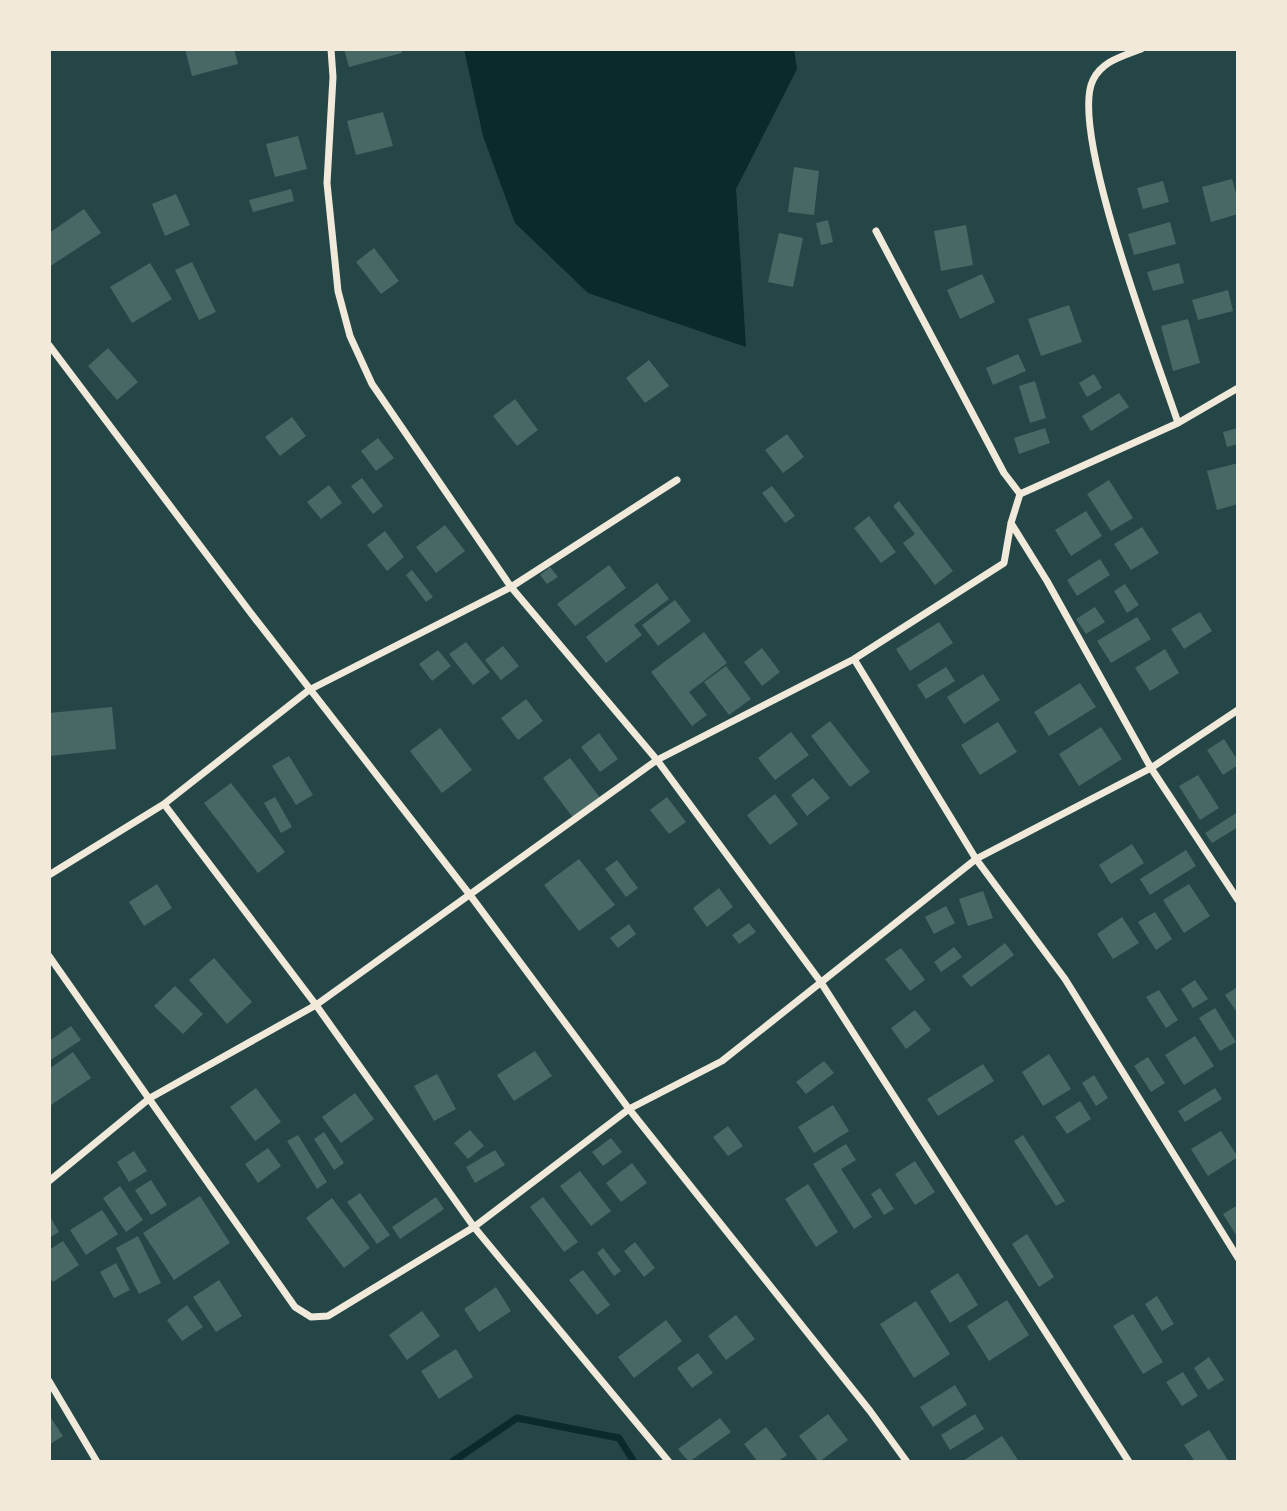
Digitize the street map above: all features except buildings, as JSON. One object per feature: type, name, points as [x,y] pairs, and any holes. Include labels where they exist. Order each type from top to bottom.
[{"type":"street","points":[[331,49],[333,77],[327,183],[338,291],[350,336],[372,384],[511,587],[657,760],[820,981],[1129,1462]]},
{"type":"street","points":[[1141,49],[1111,61],[1101,69],[1090,88],[1088,107],[1100,183],[1178,423]]},
{"type":"street","points":[[876,231],[1004,473],[1020,495]]},
{"type":"street","points":[[49,345],[309,690],[470,895],[629,1109],[870,1411],[907,1462]]},
{"type":"street","points":[[49,1181],[150,1098],[316,1005],[657,760],[854,659],[1004,563],[1011,523],[1020,495],[1178,423],[1238,388]]},
{"type":"street","points":[[49,875],[164,804],[309,690],[511,587],[677,480]]},
{"type":"street","points":[[1011,523],[1047,580],[1151,768],[1238,900]]},
{"type":"street","points":[[854,659],[976,859],[1065,979],[1238,1258]]},
{"type":"street","points":[[49,956],[295,1307],[311,1317],[328,1316],[474,1227],[629,1109],[722,1061],[976,859],[1151,768],[1238,710]]},
{"type":"street","points":[[164,804],[316,1005],[474,1227],[669,1462]]},
{"type":"street","points":[[49,1381],[97,1462]]},
{"type":"shaded area","points":[[49,49],[1238,49],[1238,1462],[49,1462]]},
{"type":"shaded area","points":[[464,49],[794,49],[797,69],[736,189],[746,347],[588,293],[515,223],[483,136]]},
{"type":"waterway","points":[[452,1462],[517,1418],[619,1438],[634,1462]]}]
